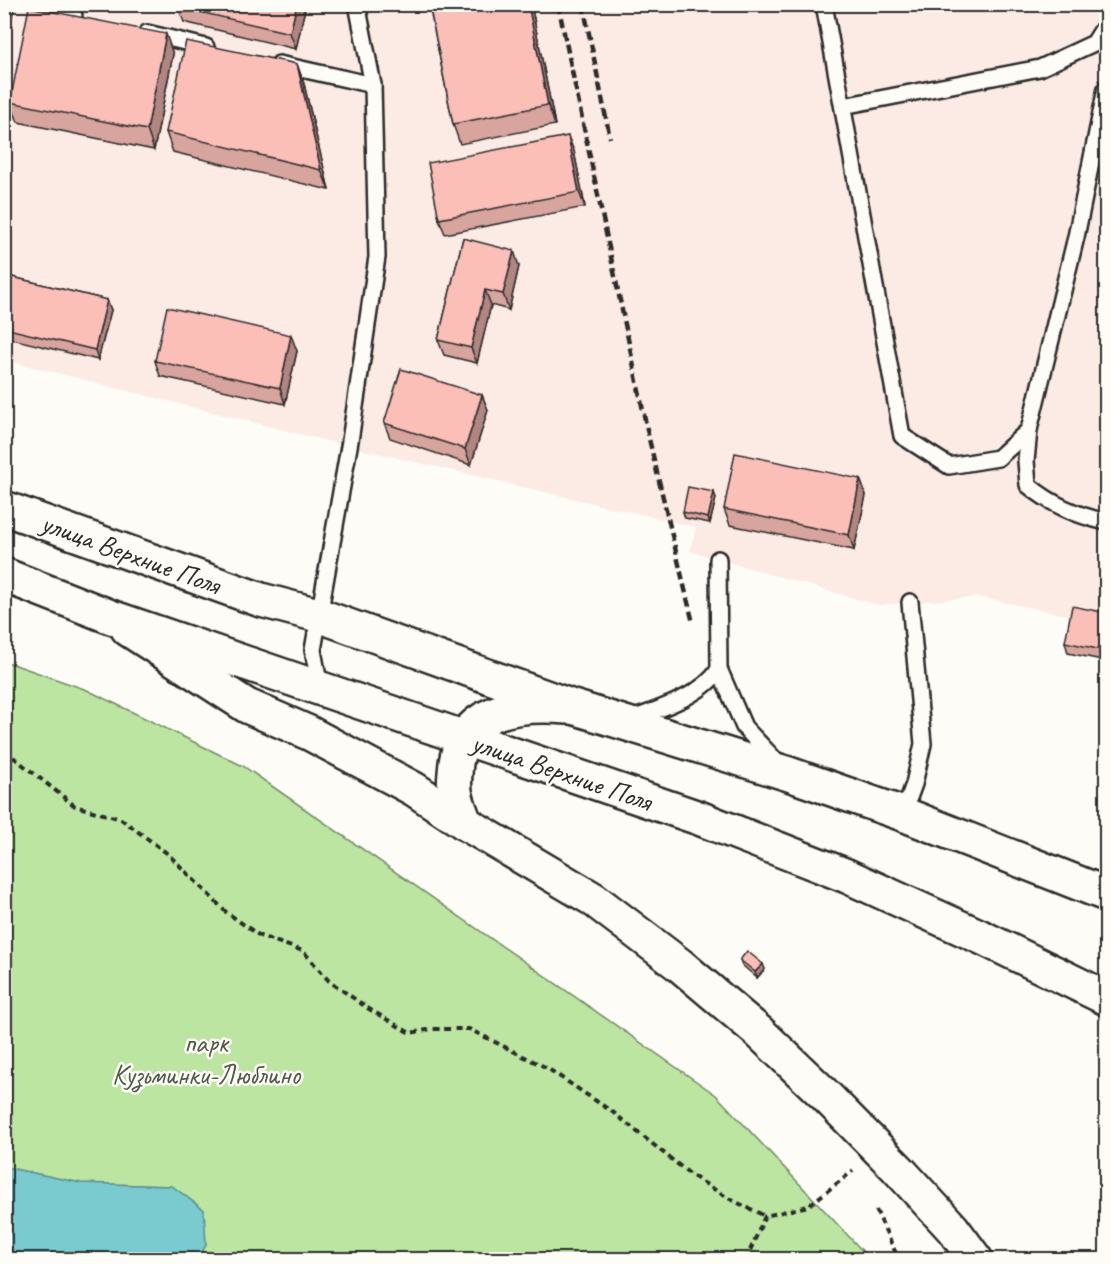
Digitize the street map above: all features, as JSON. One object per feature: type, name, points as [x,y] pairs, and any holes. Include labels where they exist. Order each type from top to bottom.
[{"type":"main road","name":"улица Верхние Поля","points":[[4,508],[261,600],[318,615],[573,707],[789,774],[903,814],[1107,894]]},
{"type":"main road","name":"улица Верхние Поля","points":[[4,575],[111,617],[699,818],[847,876],[1107,998]]},
{"type":"main road","points":[[111,617],[247,706],[309,733],[393,778],[593,899],[681,966],[759,1032],[897,1168],[953,1229],[976,1260]]},
{"type":"main road","points":[[465,823],[456,796],[454,774],[458,753],[465,737],[479,721],[501,711],[540,705],[573,707]]},
{"type":"lane","points":[[320,688],[312,650],[350,441],[377,257],[373,85],[357,4]]},
{"type":"lane","points":[[824,4],[902,436],[949,466],[998,458],[1029,430]]},
{"type":"lane","points":[[50,11],[84,19]]},
{"type":"lane","points":[[843,106],[1040,68],[1094,43],[1107,24]]},
{"type":"lane","points":[[131,29],[223,51]]},
{"type":"lane","points":[[270,62],[373,85]]},
{"type":"lane","points":[[1107,88],[1076,237],[1029,430],[1026,461],[1028,485],[1046,500],[1107,522]]},
{"type":"lane","points":[[718,559],[719,669],[744,727],[789,774]]},
{"type":"lane","points":[[903,814],[914,784],[923,744],[910,602]]},
{"type":"lane","points":[[614,720],[629,720],[680,702],[715,676],[719,669]]},
{"type":"path","points":[[4,753],[8,753],[75,806],[121,819],[168,854],[226,912],[260,936],[303,951],[329,981],[369,1009],[410,1034],[432,1029],[469,1029],[547,1068],[614,1113],[691,1175],[730,1199],[765,1216],[808,1206],[853,1171]]},
{"type":"path","points":[[876,1210],[899,1260]]},
{"type":"path","points":[[746,1260],[765,1216]]},
{"type":"shaded area","points":[[5,5],[1106,5],[1106,623],[979,597],[878,605],[690,551],[696,527],[363,450],[5,360]]},
{"type":"green space","name":"парк Кузьминки-Люблино","points":[[4,661],[87,690],[243,766],[716,1095],[870,1259],[5,1259]]},
{"type":"water","points":[[5,1167],[81,1183],[172,1186],[204,1210],[206,1245],[198,1259],[5,1259]]},
{"type":"building","points":[[179,4],[297,4],[290,33],[178,7]]},
{"type":"building","points":[[429,4],[528,4],[548,105],[453,124]]},
{"type":"building","points":[[29,7],[166,34],[147,130],[10,102]]},
{"type":"building","points":[[186,41],[297,64],[321,170],[166,132]]},
{"type":"building","points":[[568,136],[579,192],[439,219],[428,163]]},
{"type":"building","points":[[463,238],[514,251],[503,294],[485,290],[471,348],[438,340]]},
{"type":"building","points":[[4,275],[107,300],[95,350],[4,328]]},
{"type":"building","points":[[167,307],[291,335],[280,388],[155,361]]},
{"type":"building","points":[[401,369],[482,395],[465,449],[384,423]]},
{"type":"building","points":[[735,453],[860,479],[849,535],[724,509]]},
{"type":"building","points":[[688,487],[714,492],[708,518],[683,512]]},
{"type":"building","points":[[1072,606],[1107,613],[1107,651],[1065,642]]},
{"type":"building","points":[[747,951],[763,964],[755,972],[740,960]]},
{"type":"railway","points":[[558,4],[649,439],[693,623]]},
{"type":"railway","points":[[583,4],[610,138]]}]
